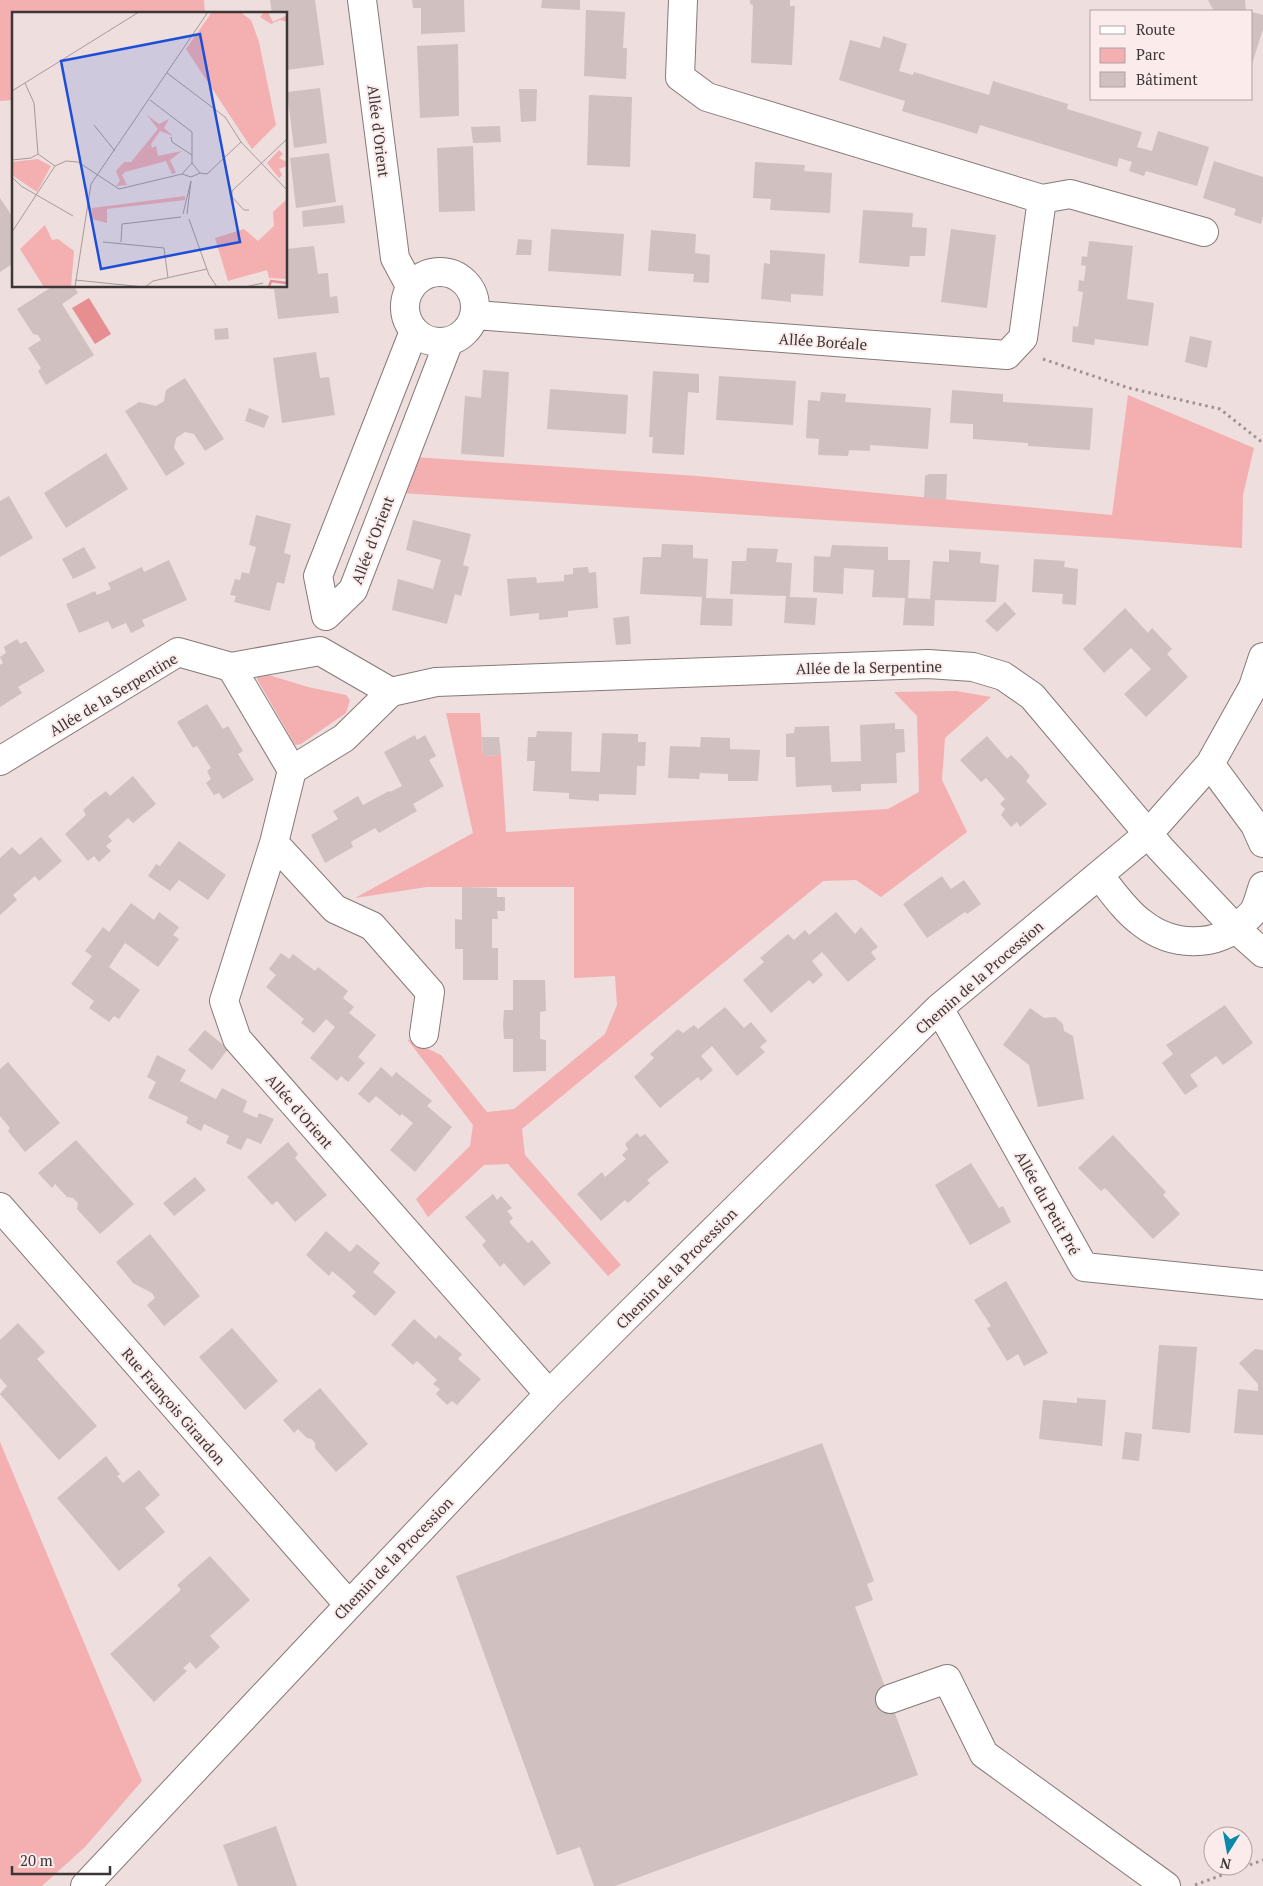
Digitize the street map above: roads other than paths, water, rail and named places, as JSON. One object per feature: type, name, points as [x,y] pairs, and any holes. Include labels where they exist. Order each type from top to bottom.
[{"type":"street","name":"Allée d'Orient","points":[[362,0],[395,258],[411,288]]},
{"type":"street","points":[[683,0],[680,77],[707,98],[1042,199],[1070,194],[1204,232]]},
{"type":"street","name":"Allée Boréale","points":[[475,315],[1007,356],[1023,338],[1042,199]]},
{"type":"street","points":[[442,272],[454,275],[464,281],[472,291],[475,302],[475,315],[472,324],[466,332],[449,341],[430,341],[414,331],[408,321],[405,310],[406,299],[411,288],[419,279],[430,273],[442,272]]},
{"type":"street","points":[[320,651],[326,616],[318,576],[414,331]]},
{"type":"street","name":"Allée d'Orient","points":[[326,616],[353,590],[449,341]]},
{"type":"street","points":[[320,651],[391,692],[344,738],[292,770],[231,667],[320,651]]},
{"type":"street","name":"Allée de la Serpentine","points":[[0,762],[178,652],[231,667]]},
{"type":"street","name":"Chemin de la Procession","points":[[85,1886],[549,1394],[939,1008],[1148,834],[1210,764],[1253,687],[1263,657]]},
{"type":"street","name":"Allée de la Serpentine","points":[[391,692],[436,682],[928,664],[972,667],[1003,676],[1032,696],[1148,834],[1236,928],[1263,953]]},
{"type":"street","points":[[1210,764],[1255,825],[1263,843]]},
{"type":"street","name":"Allée d'Orient","points":[[292,770],[274,843],[224,1001],[237,1039],[549,1394]]},
{"type":"street","points":[[274,843],[335,909],[372,926],[430,992],[424,1034]]},
{"type":"street","points":[[1099,875],[1142,924],[1168,938],[1187,941],[1207,941],[1236,928],[1254,911],[1263,886]]},
{"type":"street","name":"Allée du Petit Pré","points":[[939,1008],[1084,1267],[1263,1285]]},
{"type":"street","name":"Rue François Girardon","points":[[0,1207],[348,1605]]},
{"type":"street","points":[[890,1699],[948,1679],[984,1754],[1166,1886]]}]
